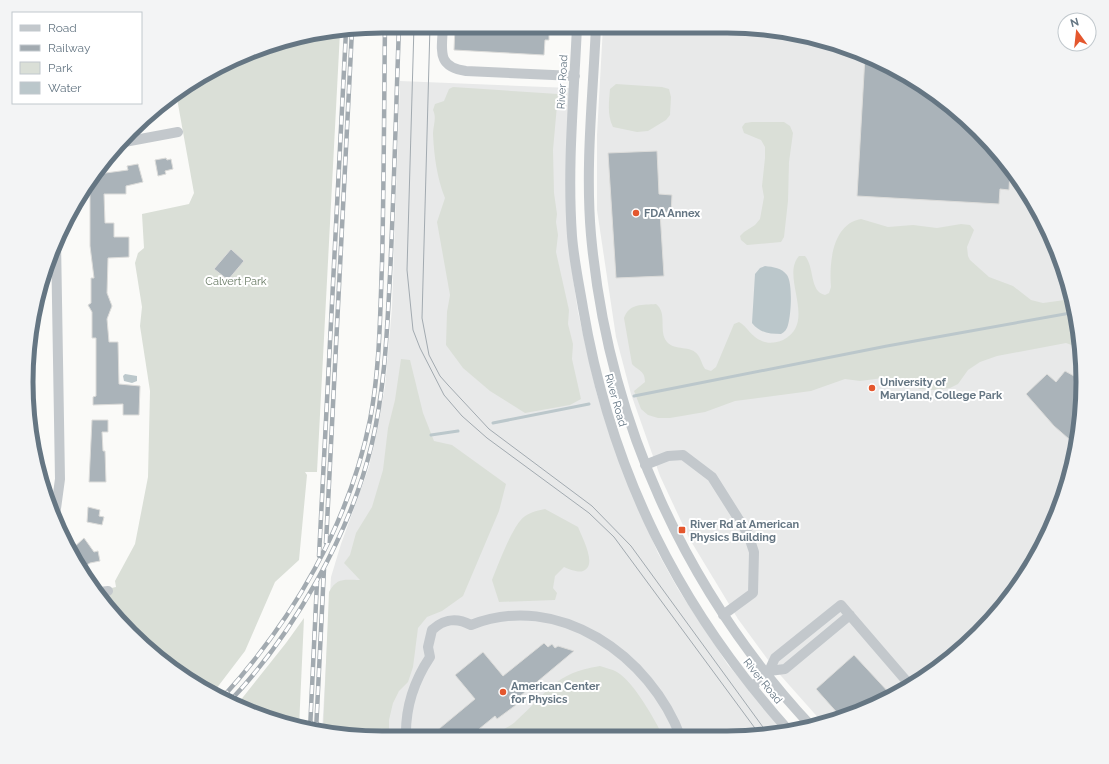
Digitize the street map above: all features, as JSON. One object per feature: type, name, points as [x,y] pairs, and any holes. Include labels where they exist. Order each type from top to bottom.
[{"type":"street","points":[[443,33],[442,53],[444,62],[449,67],[466,71],[575,76]]},
{"type":"street","name":"River Road","points":[[577,33],[570,166],[572,235],[586,328],[606,414],[634,490],[651,529],[673,570],[706,624],[752,687],[785,726]]},
{"type":"street","name":"River Road","points":[[596,33],[590,159],[590,198],[594,259],[599,298],[616,375],[645,465],[680,542],[737,636],[807,721]]},
{"type":"street","points":[[130,141],[178,132]]},
{"type":"street","points":[[56,258],[60,479],[56,506]]},
{"type":"street","points":[[645,465],[668,456],[684,455],[712,477],[748,534],[754,552],[753,593],[723,615]]},
{"type":"street","points":[[752,687],[768,673],[775,658],[841,605],[907,681]]},
{"type":"street","points":[[407,731],[410,700],[420,674],[430,657],[428,648],[432,630],[446,620],[463,621],[471,625],[493,618],[523,615],[550,618],[571,625],[595,636],[618,651],[634,665],[652,685],[670,713],[678,731]]},
{"type":"street","points":[[768,673],[785,670],[850,616]]},
{"type":"shaded area","name":"University of Maryland, College Park","points":[[603,33],[727,33],[773,36],[817,45],[861,60],[902,80],[921,92],[939,105],[974,135],[1004,170],[1029,208],[1040,228],[1057,270],[1064,292],[1073,336],[1076,382],[1075,405],[1073,428],[1064,472],[1049,516],[1040,536],[1017,576],[1004,594],[974,629],[957,644],[939,659],[902,684],[861,704],[819,718],[774,668],[738,619],[689,538],[660,476],[631,394],[616,337],[597,210],[597,135]]},
{"type":"shaded area","points":[[400,81],[570,88],[570,258],[578,312],[596,391],[609,433],[631,491],[658,553],[678,589],[728,665],[782,726],[727,731],[382,731],[336,728],[322,726],[331,577],[341,544],[369,467],[385,387],[392,308]]},
{"type":"green space","name":"Calvert Park","points":[[340,36],[317,472],[305,472],[307,475],[299,560],[275,582],[245,651],[216,689],[170,659],[135,629],[109,599],[107,589],[116,587],[115,581],[135,544],[148,477],[150,391],[140,326],[142,307],[135,263],[138,253],[144,248],[142,214],[189,204],[194,193],[177,100],[207,80],[248,60],[292,45]]},
{"type":"green space","points":[[616,84],[662,87],[669,89],[671,97],[670,115],[666,120],[648,131],[637,132],[613,127],[609,113],[609,99],[610,89]]},
{"type":"green space","points":[[453,87],[558,94],[553,150],[554,193],[558,235],[556,252],[569,310],[568,324],[573,344],[572,359],[581,399],[570,405],[525,413],[490,391],[463,368],[446,345],[447,312],[450,295],[437,222],[445,198],[435,159],[433,134],[435,116],[433,110],[435,104],[444,101],[449,89]]},
{"type":"green space","points":[[784,122],[790,126],[793,133],[789,162],[788,201],[784,237],[781,242],[747,245],[741,240],[740,236],[755,225],[760,219],[764,197],[762,186],[765,147],[761,140],[744,133],[742,127],[745,123]]},
{"type":"green space","points":[[861,219],[888,227],[913,225],[937,228],[961,224],[970,225],[974,230],[967,247],[968,256],[970,260],[989,277],[1013,286],[1031,300],[1043,303],[1066,300],[1074,346],[1066,343],[997,356],[980,362],[968,370],[958,384],[950,388],[934,390],[920,389],[897,378],[860,381],[845,379],[811,391],[735,401],[705,412],[670,418],[658,418],[648,415],[641,409],[634,391],[645,382],[645,378],[644,375],[632,364],[624,318],[629,310],[633,307],[641,305],[656,304],[662,312],[663,333],[667,342],[670,345],[695,352],[705,369],[711,371],[716,367],[734,324],[739,322],[755,337],[767,343],[783,340],[793,332],[798,322],[793,275],[794,265],[799,256],[805,256],[817,289],[820,293],[825,295],[829,293],[831,287],[831,267],[834,246],[844,228],[851,222]]},
{"type":"green space","points":[[401,359],[410,360],[423,413],[434,441],[452,445],[506,484],[499,511],[463,596],[442,611],[427,617],[418,628],[413,667],[408,682],[399,691],[393,703],[389,720],[389,731],[359,730],[323,726],[329,592],[335,584],[342,580],[360,580],[344,563],[350,555],[356,533],[372,507],[383,470],[388,428],[395,400]]},
{"type":"green space","points":[[545,509],[578,527],[588,551],[589,563],[587,568],[579,572],[564,567],[555,576],[553,588],[557,593],[555,600],[499,602],[492,580],[508,541],[522,518],[531,513]]},
{"type":"green space","points":[[304,618],[299,721],[270,712],[240,701]]},
{"type":"green space","points":[[600,666],[613,670],[624,677],[650,712],[660,731],[499,731],[513,724],[544,693],[561,679],[584,669]]},
{"type":"water","points":[[765,266],[780,269],[789,279],[791,292],[790,314],[787,328],[781,334],[765,332],[758,329],[752,323],[755,274],[760,268]]},
{"type":"water","points":[[125,374],[137,376],[137,381],[132,383],[124,381],[123,376]]},
{"type":"building","points":[[455,33],[549,33],[549,40],[545,40],[544,55],[454,50]]},
{"type":"building","points":[[865,62],[902,80],[939,105],[974,135],[1010,178],[1009,190],[1000,189],[999,204],[857,196]]},
{"type":"building","name":"FDA Annex","points":[[657,151],[659,194],[672,195],[671,213],[660,212],[664,276],[616,278],[608,153]]},
{"type":"building","points":[[166,158],[167,160],[171,159],[173,169],[165,171],[166,174],[158,176],[155,160]]},
{"type":"building","points":[[138,164],[143,182],[126,186],[126,194],[104,194],[105,223],[114,223],[114,237],[129,237],[129,257],[108,258],[107,293],[112,306],[107,319],[109,342],[118,342],[119,384],[140,386],[139,415],[123,415],[123,404],[93,405],[93,397],[96,396],[96,338],[92,338],[92,312],[88,305],[91,303],[91,278],[94,278],[90,246],[90,191],[103,173],[128,170],[127,166]]},
{"type":"building","points":[[231,249],[244,261],[228,280],[214,269]]},
{"type":"building","points":[[1065,371],[1074,376],[1076,373],[1075,405],[1071,441],[1054,426],[1026,394],[1047,374],[1056,382]]},
{"type":"building","points":[[92,420],[108,420],[108,432],[102,432],[103,451],[105,451],[106,482],[89,482]]},
{"type":"building","points":[[88,507],[100,510],[99,516],[104,517],[102,525],[87,522]]},
{"type":"building","points":[[84,538],[94,552],[98,551],[100,561],[86,566],[75,547]]},
{"type":"building","name":"American Center for Physics","points":[[544,643],[548,647],[552,644],[555,648],[558,646],[574,651],[513,702],[516,705],[497,719],[495,716],[477,731],[436,731],[475,699],[455,675],[483,652],[503,676]]},
{"type":"building","points":[[854,655],[888,691],[861,704],[837,713],[816,689]]},
{"type":"waterway","points":[[634,396],[887,346],[1069,313]]},
{"type":"waterway","points":[[493,423],[589,404]]},
{"type":"waterway","points":[[431,435],[458,431]]},
{"type":"tram line","points":[[414,33],[407,270],[413,330],[420,348],[444,395],[462,416],[487,438],[589,513],[614,537],[756,729]]},
{"type":"tram line","points":[[430,33],[422,318],[429,355],[440,376],[489,429],[592,506],[631,546],[764,729]]},
{"type":"railway","points":[[226,694],[248,668],[272,636],[315,569],[333,533],[361,459],[370,420],[378,361],[382,263],[385,33]]},
{"type":"railway","points":[[233,697],[253,675],[275,646],[317,581],[350,512],[372,443],[383,380],[386,338],[393,213],[399,33]]},
{"type":"railway","points":[[319,556],[346,35]]},
{"type":"railway","points":[[326,543],[352,35]]},
{"type":"railway","points":[[316,724],[324,569]]},
{"type":"railway","points":[[310,723],[317,582]]},
{"type":"place","name":"FDA Annex","points":[[636,213]]},
{"type":"place","name":"University of Maryland, College Park","points":[[872,388]]},
{"type":"place","name":"River Rd at American Physics Building","points":[[682,530]]},
{"type":"place","name":"American Center for Physics","points":[[503,692]]}]
